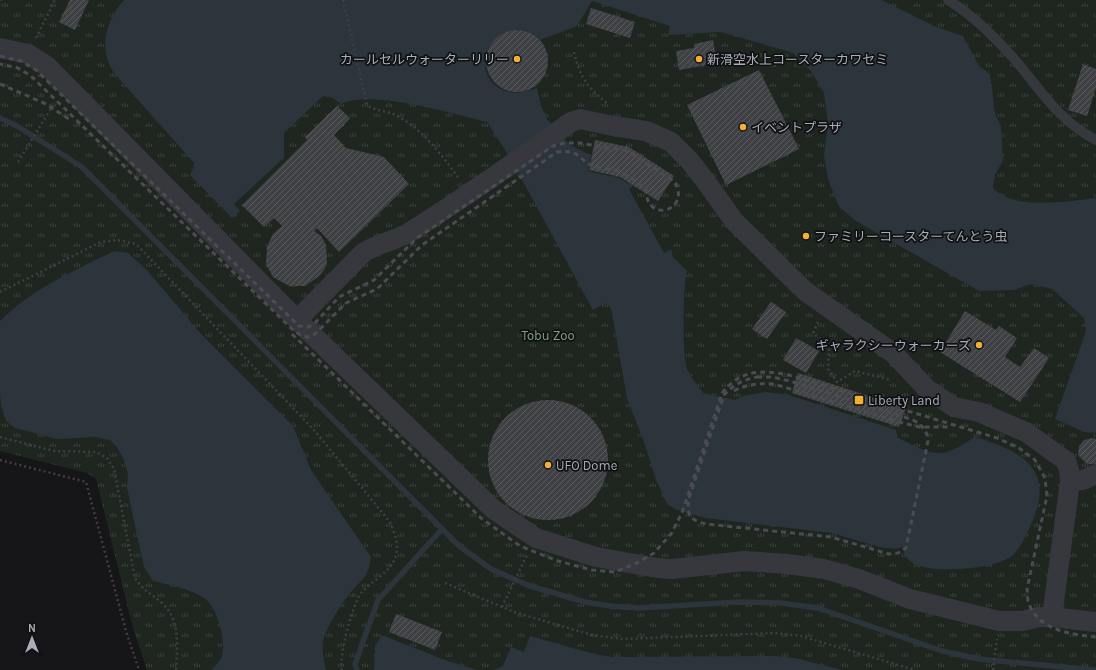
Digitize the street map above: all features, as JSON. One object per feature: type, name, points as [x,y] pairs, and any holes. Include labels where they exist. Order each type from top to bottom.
[{"type":"street","points":[[0,48],[28,54],[47,66],[297,320],[493,509],[536,538],[596,557],[637,563],[657,568],[672,569],[745,561],[787,564],[824,569],[859,579],[910,599],[999,620],[1023,622],[1038,617],[1052,617],[1096,622]]},
{"type":"street","points":[[297,320],[363,253],[375,245],[408,233],[508,167],[571,122],[580,119],[613,126],[646,130],[671,142],[693,164],[734,220],[805,291],[892,353],[927,389],[954,407],[978,412],[1026,432],[1066,461],[1070,481],[1052,617]]},
{"type":"street","points":[[1070,481],[1083,480],[1096,474]]},
{"type":"lane","points":[[948,0],[962,9],[992,35],[1054,109],[1078,130],[1096,140]]},
{"type":"path","points":[[28,54],[55,0]]},
{"type":"path","points":[[343,0],[367,105],[372,109],[392,113],[410,124],[445,159],[469,193]]},
{"type":"path","points":[[574,52],[578,70],[585,82],[612,107]]},
{"type":"path","points":[[18,162],[48,113]]},
{"type":"path","points":[[0,292],[101,242],[118,240],[136,244],[314,430],[390,522],[396,538],[396,555],[390,566],[361,593],[357,602],[342,651],[340,664],[342,670]]},
{"type":"path","points":[[824,305],[813,333],[829,347],[828,369],[837,382],[855,371],[898,382]]},
{"type":"path","points":[[0,437],[54,451],[96,452],[107,458],[114,469],[135,578],[142,589],[163,604],[174,620],[178,640],[176,670]]},
{"type":"path","points":[[0,460],[86,482],[126,631],[139,670]]},
{"type":"path","points":[[502,607],[523,562]]},
{"type":"path","points":[[445,583],[502,607],[592,635],[622,639],[775,633],[801,636],[915,670]]},
{"type":"path","points":[[993,670],[997,637]]},
{"type":"green space","name":"Tobu Zoo","points":[[0,0],[1096,0],[1096,670],[147,670],[133,628],[96,479],[87,473],[0,451]]},
{"type":"shaded area","points":[[124,0],[882,0],[934,26],[963,36],[979,66],[990,74],[995,113],[1001,127],[1003,160],[995,175],[993,188],[1002,195],[1014,200],[1027,202],[1042,203],[1096,198],[1096,433],[1084,432],[1055,419],[1086,331],[1084,318],[1052,289],[1031,284],[1014,290],[979,291],[856,221],[839,207],[828,179],[824,155],[828,125],[824,93],[811,71],[793,53],[721,32],[668,35],[670,26],[592,1],[577,26],[540,40],[533,34],[523,30],[504,33],[494,40],[488,49],[485,60],[486,70],[490,80],[498,87],[510,92],[527,91],[537,88],[541,106],[547,119],[570,145],[591,155],[588,171],[619,178],[633,186],[629,189],[664,253],[671,249],[673,257],[687,271],[684,320],[685,362],[687,369],[703,393],[735,400],[743,396],[766,392],[789,395],[896,430],[898,438],[919,448],[936,453],[950,451],[975,437],[1006,448],[1018,455],[1029,464],[1036,474],[1039,486],[1039,502],[1033,520],[1025,538],[1014,554],[995,564],[981,567],[952,569],[938,569],[914,564],[909,560],[902,547],[896,549],[879,547],[832,533],[705,518],[677,510],[667,504],[656,480],[644,442],[627,398],[611,308],[606,303],[593,310],[509,156],[487,122],[412,104],[372,99],[355,100],[341,104],[331,97],[323,96],[284,133],[284,158],[234,204],[240,211],[232,218],[190,175],[195,164],[114,73],[109,64],[105,45],[106,35],[113,16]]},
{"type":"shaded area","points":[[114,251],[128,253],[146,269],[201,334],[293,426],[311,470],[371,557],[366,575],[345,600],[333,618],[324,637],[323,656],[326,670],[211,670],[220,659],[223,649],[221,632],[213,608],[204,598],[185,589],[153,581],[144,567],[127,488],[128,474],[124,460],[117,447],[110,440],[95,437],[57,439],[15,428],[6,421],[1,406],[0,393],[0,321],[39,290]]},
{"type":"shaded area","points":[[382,635],[445,660],[477,670],[374,670],[375,646]]},
{"type":"shaded area","points":[[530,636],[594,654],[612,657],[773,656],[795,658],[842,670],[493,670],[503,666],[511,647],[524,652]]},
{"type":"building","points":[[70,0],[89,0],[75,30],[59,22]]},
{"type":"building","points":[[591,8],[635,22],[630,38],[586,24]]},
{"type":"building","name":"カールセルウォーターリリー","points":[[517,30],[529,33],[539,39],[545,49],[548,61],[545,73],[539,83],[529,89],[517,92],[505,89],[495,83],[489,73],[486,61],[489,49],[495,39],[505,33]]},
{"type":"building","points":[[713,40],[717,63],[679,70],[676,51],[694,48],[694,44]]},
{"type":"building","points":[[1083,64],[1096,69],[1096,88],[1087,116],[1068,110]]},
{"type":"building","name":"イベントプラザ","points":[[759,70],[799,149],[726,185],[687,105]]},
{"type":"building","points":[[337,106],[350,118],[334,135],[346,148],[384,157],[409,184],[339,252],[317,228],[314,231],[321,236],[326,245],[327,264],[318,277],[305,286],[289,286],[273,277],[266,264],[267,247],[273,234],[282,226],[274,218],[264,227],[242,205],[307,140],[305,137]]},
{"type":"building","points":[[595,140],[629,147],[674,176],[658,201],[620,177],[589,170]]},
{"type":"building","points":[[771,302],[786,312],[767,339],[752,329]]},
{"type":"building","name":"ギャラクシーウォーカーズ","points":[[965,311],[996,330],[999,326],[1017,338],[1005,357],[1020,367],[1034,348],[1049,358],[1020,402],[940,352]]},
{"type":"building","points":[[796,338],[819,351],[806,373],[783,360]]},
{"type":"building","points":[[798,373],[906,408],[899,427],[792,393]]},
{"type":"building","name":"UFO Dome","points":[[548,400],[560,401],[571,405],[581,410],[590,418],[598,427],[603,437],[607,448],[607,472],[603,483],[598,493],[590,502],[581,510],[571,515],[560,519],[548,520],[536,519],[525,515],[515,510],[506,502],[498,493],[493,483],[489,472],[488,460],[489,448],[493,437],[498,427],[506,418],[515,410],[525,405],[536,401]]},
{"type":"building","points":[[1093,438],[1096,439],[1096,464],[1087,464],[1078,455],[1079,446],[1084,440]]},
{"type":"building","points":[[396,614],[442,632],[435,650],[389,632]]},
{"type":"waterway","points":[[0,118],[17,126],[82,167],[458,545],[491,569],[530,586],[585,602],[638,608],[738,602],[780,603],[818,608],[942,651],[978,659],[1095,670]]},
{"type":"waterway","points":[[357,670],[355,664],[378,600],[442,529]]},
{"type":"railway","points":[[0,56],[21,61],[36,70],[299,326],[308,327],[314,324],[339,297],[374,280],[417,238],[553,146],[565,143],[579,143],[628,151],[675,182],[678,192],[677,200],[673,206],[666,210],[659,210],[653,207],[648,201],[646,190],[629,176],[614,170],[593,166],[574,153],[564,151],[557,152],[422,245],[377,289],[346,303],[315,334],[308,337],[302,336],[294,331],[31,76],[18,68],[0,64]]},
{"type":"railway","points":[[0,84],[44,103],[69,119]]},
{"type":"railway","points":[[292,334],[481,518],[520,546],[558,561],[592,570],[615,572],[637,563],[654,553],[671,534],[682,513],[722,393],[729,385],[744,375],[760,372],[789,375],[997,438],[1019,448],[1035,460],[1045,478],[1047,496],[1027,589],[1029,604],[1034,613],[1048,626],[1057,630],[1096,637]]},
{"type":"railway","points":[[757,377],[772,377],[790,381],[913,420],[924,429],[927,434],[928,441],[906,548],[898,553],[889,554],[831,537],[706,524],[695,520],[689,514],[688,506],[690,495],[724,395],[739,383],[757,377]]},
{"type":"railway","points":[[734,391],[753,384],[774,384],[919,427],[950,427]]},
{"type":"place","name":"カールセルウォーターリリー","points":[[517,59]]},
{"type":"place","name":"新滑空水上コースターカワセミ","points":[[699,59]]},
{"type":"place","name":"イベントプラザ","points":[[743,127]]},
{"type":"place","name":"ファミリーコースターてんとう虫","points":[[806,236]]},
{"type":"place","name":"ギャラクシーウォーカーズ","points":[[979,345]]},
{"type":"place","name":"Liberty Land","points":[[859,400]]},
{"type":"place","name":"UFO Dome","points":[[548,465]]}]
